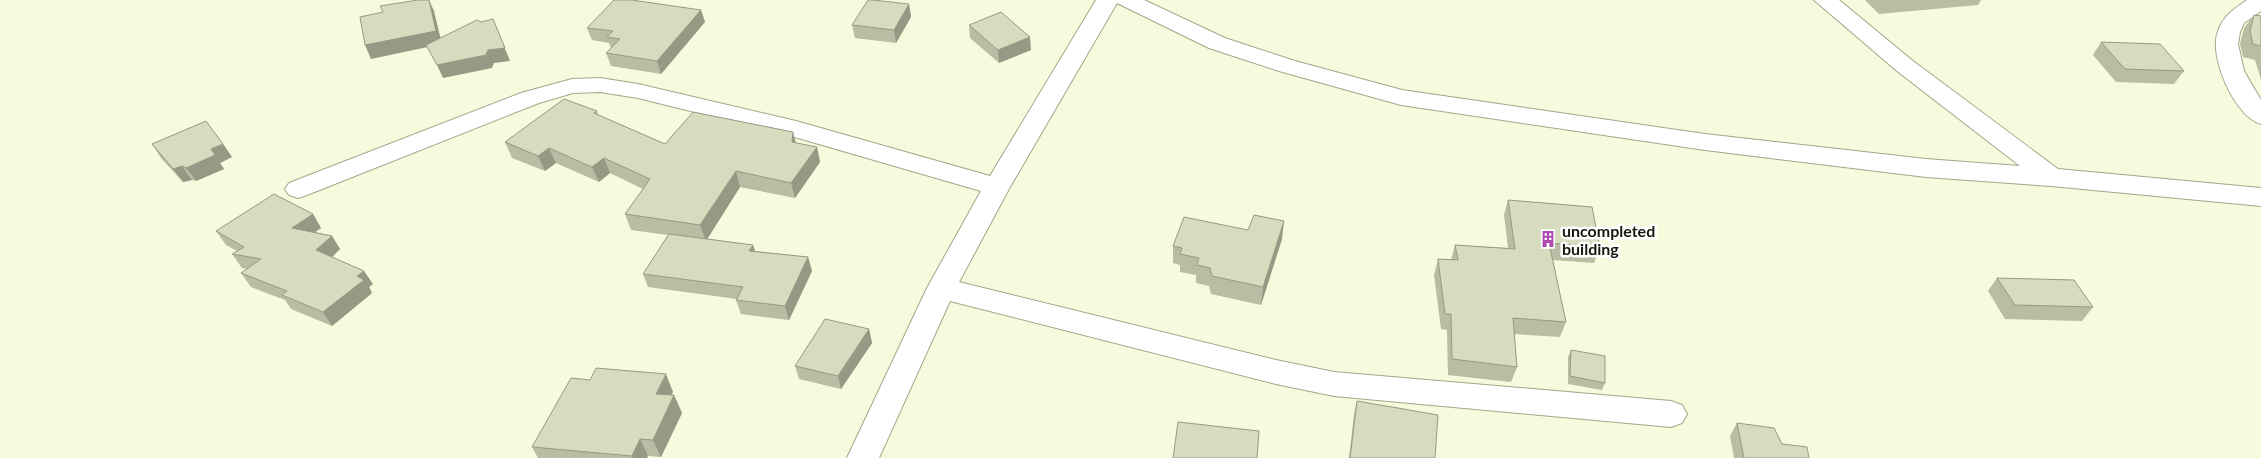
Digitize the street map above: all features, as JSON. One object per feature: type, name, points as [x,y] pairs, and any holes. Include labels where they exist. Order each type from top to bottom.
[{"type":"street","points":[[863,458],[941,288],[997,187],[1107,0]]},
{"type":"street","points":[[1126,0],[1217,43],[1287,66],[1401,97],[1714,143],[1926,168],[2050,177],[2261,198]]},
{"type":"street","points":[[1825,0],[1905,66],[2050,177]]},
{"type":"street","points":[[2258,0],[2256,4],[2233,21],[2226,44],[2231,70],[2253,108],[2261,116]]},
{"type":"street","points":[[298,189],[530,98],[572,86],[600,85],[638,91],[788,127],[997,187]]},
{"type":"street","points":[[941,288],[1276,372],[1334,384],[1671,414]]},
{"type":"building","points":[[429,0],[436,31],[365,45],[360,17],[383,12],[380,6]]},
{"type":"building","points":[[614,0],[632,0],[701,10],[657,61],[606,53],[620,39],[607,37],[613,31],[587,28]]},
{"type":"building","points":[[868,0],[909,4],[894,30],[852,25]]},
{"type":"building","points":[[1001,12],[1030,37],[998,50],[969,25]]},
{"type":"building","points":[[2254,15],[2261,16],[2261,46],[2253,44],[2250,31]]},
{"type":"building","points":[[493,19],[505,48],[488,50],[486,55],[437,65],[426,45],[477,20],[481,22]]},
{"type":"building","points":[[2101,42],[2160,44],[2184,71],[2125,69]]},
{"type":"building","points":[[564,99],[597,111],[594,113],[665,144],[693,112],[793,132],[792,142],[817,147],[791,183],[736,171],[700,225],[625,214],[650,179],[604,158],[592,167],[549,148],[538,156],[505,142]]},
{"type":"building","points":[[206,121],[223,144],[211,149],[215,155],[186,168],[182,166],[173,169],[152,144]]},
{"type":"building","points":[[274,194],[313,214],[292,228],[332,236],[316,250],[364,271],[357,276],[364,280],[323,312],[282,295],[287,291],[241,273],[261,259],[232,254],[244,247],[216,231]]},
{"type":"building","points":[[1508,200],[1592,207],[1600,247],[1549,243],[1566,322],[1513,318],[1517,367],[1452,359],[1451,314],[1445,314],[1438,259],[1458,260],[1455,245],[1515,249]]},
{"type":"building","points":[[1254,215],[1284,221],[1263,287],[1212,276],[1210,268],[1197,265],[1199,258],[1180,254],[1182,248],[1173,246],[1184,217],[1248,230]]},
{"type":"building","points":[[669,234],[753,245],[749,251],[808,257],[785,306],[736,300],[743,287],[643,274]]},
{"type":"building","points":[[1997,278],[2074,280],[2093,307],[2015,305]]},
{"type":"building","points":[[825,319],[869,329],[838,376],[795,366]]},
{"type":"building","points":[[1571,350],[1605,356],[1605,383],[1570,376]]},
{"type":"building","points":[[596,368],[666,374],[656,394],[674,395],[653,440],[640,439],[632,456],[532,447],[571,378],[590,380]]},
{"type":"building","points":[[1357,401],[1438,415],[1435,458],[1350,458]]},
{"type":"building","points":[[1178,422],[1259,431],[1257,458],[1173,458]]},
{"type":"building","points":[[1737,423],[1774,428],[1782,444],[1807,447],[1809,458],[1744,458]]},
{"type":"place","name":"uncompleted building","points":[[1548,239]]}]
